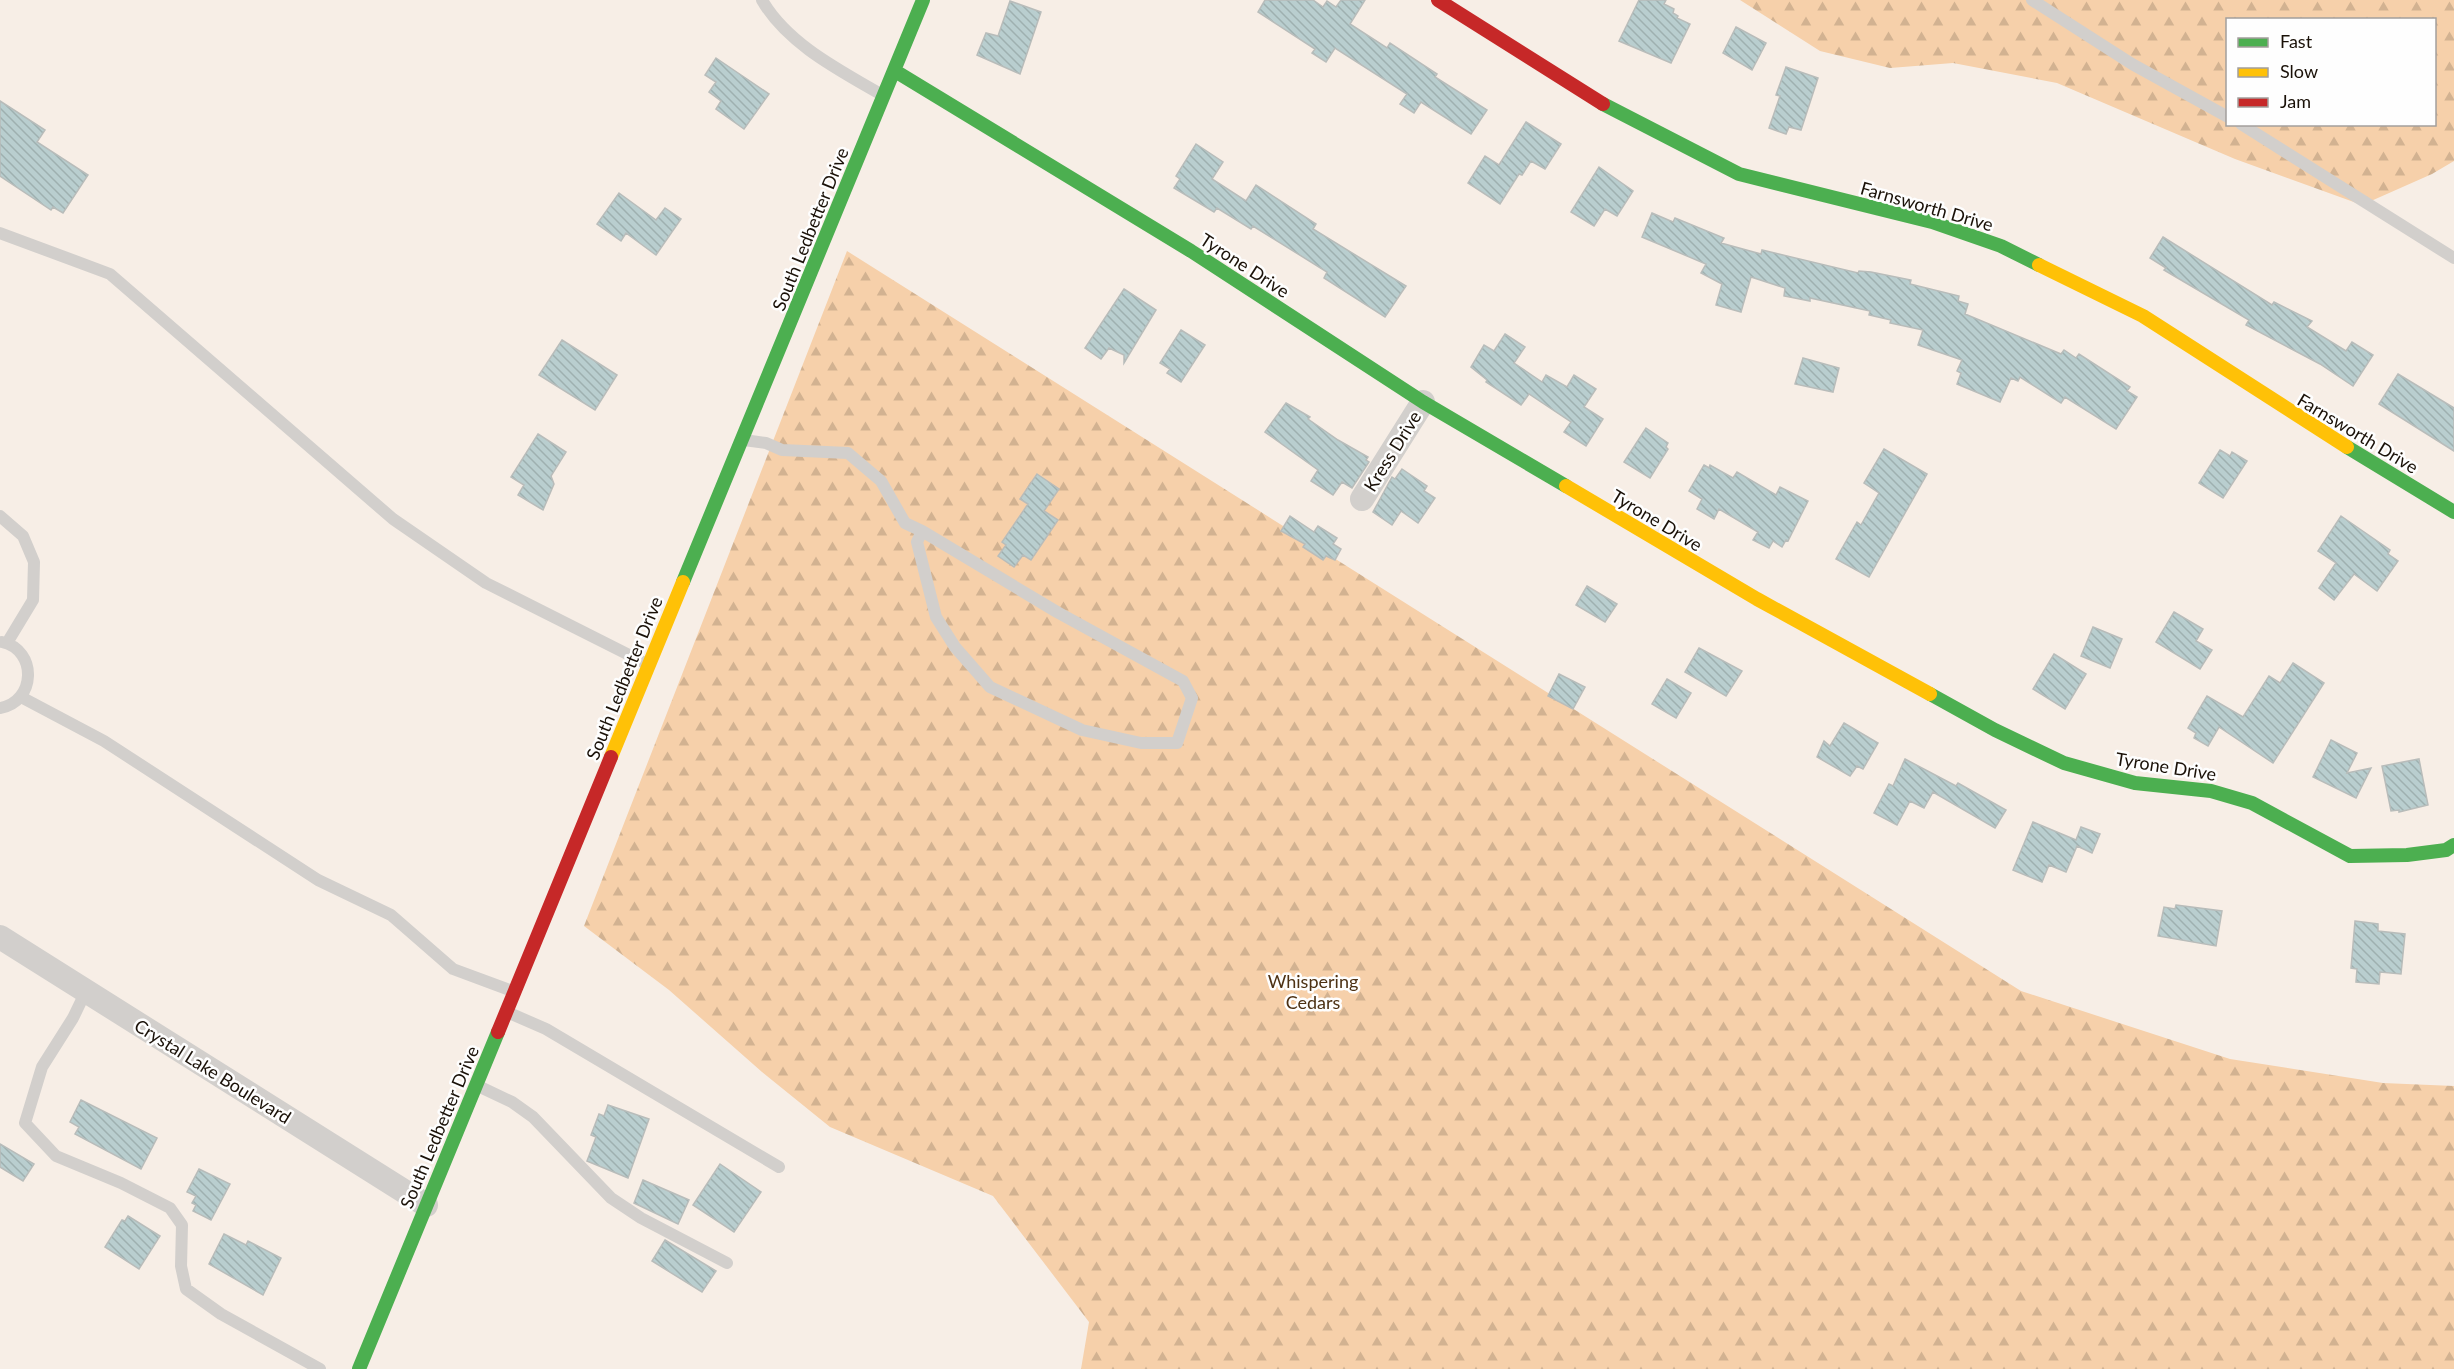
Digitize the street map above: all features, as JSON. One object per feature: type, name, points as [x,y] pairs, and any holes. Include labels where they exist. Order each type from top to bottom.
[{"type":"street","name":"South Ledbetter Drive","points":[[359,1369],[923,0]]},
{"type":"street","name":"Farnsworth Drive","points":[[1438,0],[1605,105],[1738,174],[1932,222],[2001,246],[2133,310],[2266,397],[2454,512]]},
{"type":"street","name":"Tyrone Drive","points":[[895,71],[1191,251],[1423,402],[1756,599],[1995,730],[2064,763],[2135,783],[2211,791],[2252,803],[2350,856],[2408,855],[2446,850],[2454,845]]},
{"type":"street","name":"Kress Drive","points":[[1362,499],[1423,402]]},
{"type":"street","name":"Crystal Lake Boulevard","points":[[0,937],[426,1205]]},
{"type":"lane","points":[[762,0],[774,20],[799,40],[885,96]]},
{"type":"lane","points":[[2032,0],[2132,64],[2226,116]]},
{"type":"lane","points":[[2244,126],[2454,258]]},
{"type":"lane","points":[[0,233],[110,274],[393,519],[486,583],[649,665]]},
{"type":"lane","points":[[742,440],[766,443],[782,450],[849,453],[881,481],[905,522],[922,531],[1057,612],[1183,681],[1192,698],[1177,743],[1141,743],[1082,730],[990,687],[955,647],[936,617],[917,542],[922,531]]},
{"type":"lane","points":[[0,516],[24,536],[34,562],[33,600],[4,642],[17,648],[28,666],[29,677],[21,697],[14,703],[0,708]]},
{"type":"lane","points":[[21,697],[104,741],[318,880],[391,915],[453,969],[514,992]]},
{"type":"lane","points":[[87,991],[42,1067],[25,1123],[56,1156],[170,1208],[182,1225],[181,1266],[186,1289],[221,1314],[320,1369]]},
{"type":"lane","points":[[506,1011],[546,1029],[779,1167]]},
{"type":"lane","points":[[476,1085],[512,1101],[533,1117],[612,1198],[641,1218],[727,1263]]},
{"type":"green space","points":[[1740,0],[2454,0],[2454,161],[2432,174],[2362,205],[2235,159],[2057,83],[1953,63],[1890,68],[1820,51]]},
{"type":"green space","name":"Whispering Cedars","points":[[847,251],[2021,991],[2230,1059],[2383,1083],[2454,1086],[2454,1369],[1081,1369],[1089,1322],[993,1196],[830,1127],[762,1072],[669,990],[584,926]]},
{"type":"building","points":[[1265,0],[1313,0],[1323,7],[1327,1],[1336,7],[1341,0],[1365,0],[1350,24],[1387,48],[1390,43],[1437,74],[1435,77],[1487,110],[1471,134],[1421,102],[1414,113],[1400,104],[1407,94],[1335,48],[1326,62],[1312,53],[1315,49],[1258,12]]},
{"type":"building","points":[[1639,0],[1666,0],[1664,4],[1674,9],[1673,13],[1678,16],[1677,18],[1690,24],[1671,63],[1619,41]]},
{"type":"building","points":[[1010,1],[1041,12],[1020,74],[977,55],[986,33],[998,36]]},
{"type":"building","points":[[1736,27],[1766,43],[1752,70],[1723,53]]},
{"type":"building","points":[[716,58],[769,94],[744,129],[716,109],[721,101],[709,92],[716,82],[705,75]]},
{"type":"building","points":[[1786,67],[1818,78],[1801,130],[1789,127],[1786,134],[1769,128],[1780,96],[1776,95]]},
{"type":"building","points":[[0,101],[45,130],[37,142],[88,175],[63,213],[53,207],[51,210],[0,176]]},
{"type":"building","points":[[1526,122],[1561,144],[1545,169],[1531,161],[1522,175],[1519,174],[1500,204],[1468,183],[1485,156],[1499,165]]},
{"type":"building","points":[[1196,144],[1223,162],[1212,179],[1246,201],[1256,185],[1316,224],[1313,229],[1406,286],[1385,317],[1324,278],[1327,272],[1253,226],[1251,229],[1217,208],[1214,212],[1174,188],[1180,179],[1176,176]]},
{"type":"building","points":[[1599,167],[1633,191],[1617,216],[1605,209],[1594,226],[1571,212]]},
{"type":"building","points":[[619,193],[656,220],[665,208],[681,219],[656,255],[626,233],[621,241],[597,224]]},
{"type":"building","points":[[1652,213],[1673,222],[1675,218],[1724,238],[1721,243],[1761,254],[1762,250],[1858,273],[1859,271],[1871,272],[1911,280],[1910,284],[1959,296],[1958,301],[1968,304],[1965,314],[2061,354],[2064,350],[2076,358],[2079,354],[2130,387],[2127,391],[2137,397],[2116,429],[2065,397],[2061,403],[2020,377],[2018,381],[2011,378],[2000,402],[1957,384],[1961,373],[1957,371],[1962,360],[1918,345],[1923,330],[1890,323],[1891,320],[1869,315],[1870,311],[1810,298],[1810,301],[1784,296],[1785,288],[1751,277],[1741,312],[1716,305],[1722,284],[1701,273],[1706,264],[1642,237]]},
{"type":"building","points":[[2163,237],[2272,305],[2274,302],[2312,321],[2307,327],[2346,351],[2352,342],[2373,355],[2353,386],[2320,364],[2246,325],[2249,320],[2164,270],[2166,268],[2150,258]]},
{"type":"building","points":[[1124,289],[1156,310],[1124,363],[1124,355],[1109,348],[1101,359],[1085,348]]},
{"type":"building","points":[[1181,330],[1205,345],[1181,382],[1167,373],[1170,369],[1160,363]]},
{"type":"building","points":[[1505,334],[1525,347],[1514,363],[1542,382],[1546,375],[1567,387],[1574,375],[1596,389],[1584,407],[1603,419],[1586,446],[1564,432],[1571,422],[1529,394],[1521,405],[1486,382],[1487,380],[1471,367],[1484,345],[1494,351]]},
{"type":"building","points":[[562,340],[617,375],[595,410],[539,375]]},
{"type":"building","points":[[1803,358],[1839,368],[1833,392],[1795,384]]},
{"type":"building","points":[[2398,374],[2454,408],[2454,451],[2379,404]]},
{"type":"building","points":[[1286,403],[1310,417],[1308,419],[1338,440],[1368,457],[1366,460],[1369,462],[1352,488],[1342,482],[1333,495],[1311,481],[1318,470],[1265,432]]},
{"type":"building","points":[[1646,428],[1668,443],[1666,447],[1668,449],[1650,478],[1624,462]]},
{"type":"building","points":[[538,434],[566,452],[551,476],[554,484],[543,510],[518,495],[524,485],[511,477]]},
{"type":"building","points":[[1884,449],[1927,474],[1869,577],[1836,559],[1857,522],[1861,525],[1879,493],[1864,483]]},
{"type":"building","points":[[2220,450],[2230,456],[2232,452],[2247,461],[2223,498],[2199,483]]},
{"type":"building","points":[[1704,465],[1709,468],[1710,465],[1733,478],[1737,472],[1776,495],[1780,487],[1808,501],[1788,541],[1786,540],[1782,547],[1773,541],[1769,548],[1753,540],[1758,532],[1719,509],[1714,519],[1697,509],[1702,499],[1689,491]]},
{"type":"building","points":[[1402,469],[1427,486],[1424,491],[1435,498],[1418,523],[1401,511],[1392,525],[1373,512],[1392,477],[1395,479]]},
{"type":"building","points":[[1037,474],[1059,489],[1044,511],[1058,520],[1031,560],[1023,555],[1014,567],[998,556],[1006,545],[1002,542],[1028,504],[1020,499]]},
{"type":"building","points":[[1290,516],[1314,532],[1318,526],[1337,538],[1333,544],[1341,549],[1335,560],[1326,556],[1323,560],[1303,547],[1305,544],[1281,531]]},
{"type":"building","points":[[2341,516],[2390,550],[2388,554],[2398,561],[2377,591],[2354,574],[2334,600],[2319,588],[2336,563],[2318,551]]},
{"type":"building","points":[[1587,586],[1617,604],[1605,622],[1576,605]]},
{"type":"building","points":[[2174,612],[2203,629],[2196,641],[2212,650],[2200,669],[2156,642]]},
{"type":"building","points":[[2093,627],[2122,639],[2110,668],[2081,656]]},
{"type":"building","points":[[1699,648],[1742,671],[1726,696],[1685,672]]},
{"type":"building","points":[[2054,654],[2086,674],[2065,709],[2033,689]]},
{"type":"building","points":[[2293,663],[2324,683],[2273,763],[2219,727],[2208,746],[2194,738],[2196,733],[2188,728],[2207,696],[2243,717],[2269,676],[2280,683]]},
{"type":"building","points":[[1559,674],[1585,687],[1573,709],[1548,696]]},
{"type":"building","points":[[1667,679],[1691,693],[1676,718],[1652,704]]},
{"type":"building","points":[[1844,723],[1878,743],[1863,769],[1857,766],[1850,776],[1817,757],[1824,741],[1830,746]]},
{"type":"building","points":[[2331,740],[2357,753],[2347,773],[2371,768],[2356,798],[2313,777]]},
{"type":"building","points":[[1905,759],[1956,786],[1958,783],[2006,810],[1995,828],[1933,792],[1924,808],[1910,801],[1897,825],[1874,813],[1889,784],[1893,786]]},
{"type":"building","points":[[2419,759],[2428,805],[2399,812],[2399,810],[2391,811],[2382,766]]},
{"type":"building","points":[[2033,822],[2076,840],[2081,827],[2100,834],[2092,853],[2077,846],[2066,872],[2049,865],[2042,882],[2013,870]]},
{"type":"building","points":[[2176,905],[2222,911],[2216,946],[2158,936],[2164,907],[2175,909]]},
{"type":"building","points":[[2355,921],[2378,924],[2378,931],[2405,934],[2401,974],[2380,972],[2379,984],[2356,982],[2357,969],[2351,968]]},
{"type":"building","points":[[81,1100],[157,1138],[141,1169],[75,1134],[79,1127],[70,1122]]},
{"type":"building","points":[[608,1105],[649,1119],[628,1178],[587,1161],[596,1137],[591,1135],[599,1114],[604,1116]]},
{"type":"building","points":[[0,1144],[34,1164],[23,1181],[0,1167]]},
{"type":"building","points":[[720,1164],[761,1192],[734,1232],[693,1205]]},
{"type":"building","points":[[199,1169],[230,1184],[211,1220],[193,1211],[196,1205],[192,1203],[196,1196],[187,1192]]},
{"type":"building","points":[[643,1180],[689,1200],[678,1224],[634,1203]]},
{"type":"building","points":[[128,1216],[160,1236],[139,1269],[105,1247],[122,1220],[125,1221]]},
{"type":"building","points":[[224,1234],[246,1245],[248,1241],[281,1258],[263,1295],[209,1264]]},
{"type":"building","points":[[665,1240],[716,1271],[702,1292],[652,1261]]},
{"type":"traffic: fast","points":[[683,582],[923,0]]},
{"type":"traffic: fast","points":[[895,71],[1191,251],[1423,402],[1566,486]]},
{"type":"traffic: fast","points":[[1603,104],[1739,174],[1932,222],[2001,246],[2039,265]]},
{"type":"traffic: fast","points":[[2347,447],[2454,512]]},
{"type":"traffic: fast","points":[[1930,694],[1995,730],[2064,763],[2135,783],[2211,791],[2252,803],[2350,856],[2407,855],[2446,850],[2454,845]]},
{"type":"traffic: fast","points":[[359,1369],[498,1032]]},
{"type":"traffic: slow","points":[[2039,265],[2143,316],[2347,447]]},
{"type":"traffic: slow","points":[[1566,486],[1757,599],[1930,694]]},
{"type":"traffic: slow","points":[[611,757],[683,582]]},
{"type":"traffic: jam","points":[[1438,0],[1603,104]]},
{"type":"traffic: jam","points":[[498,1032],[611,757]]}]
